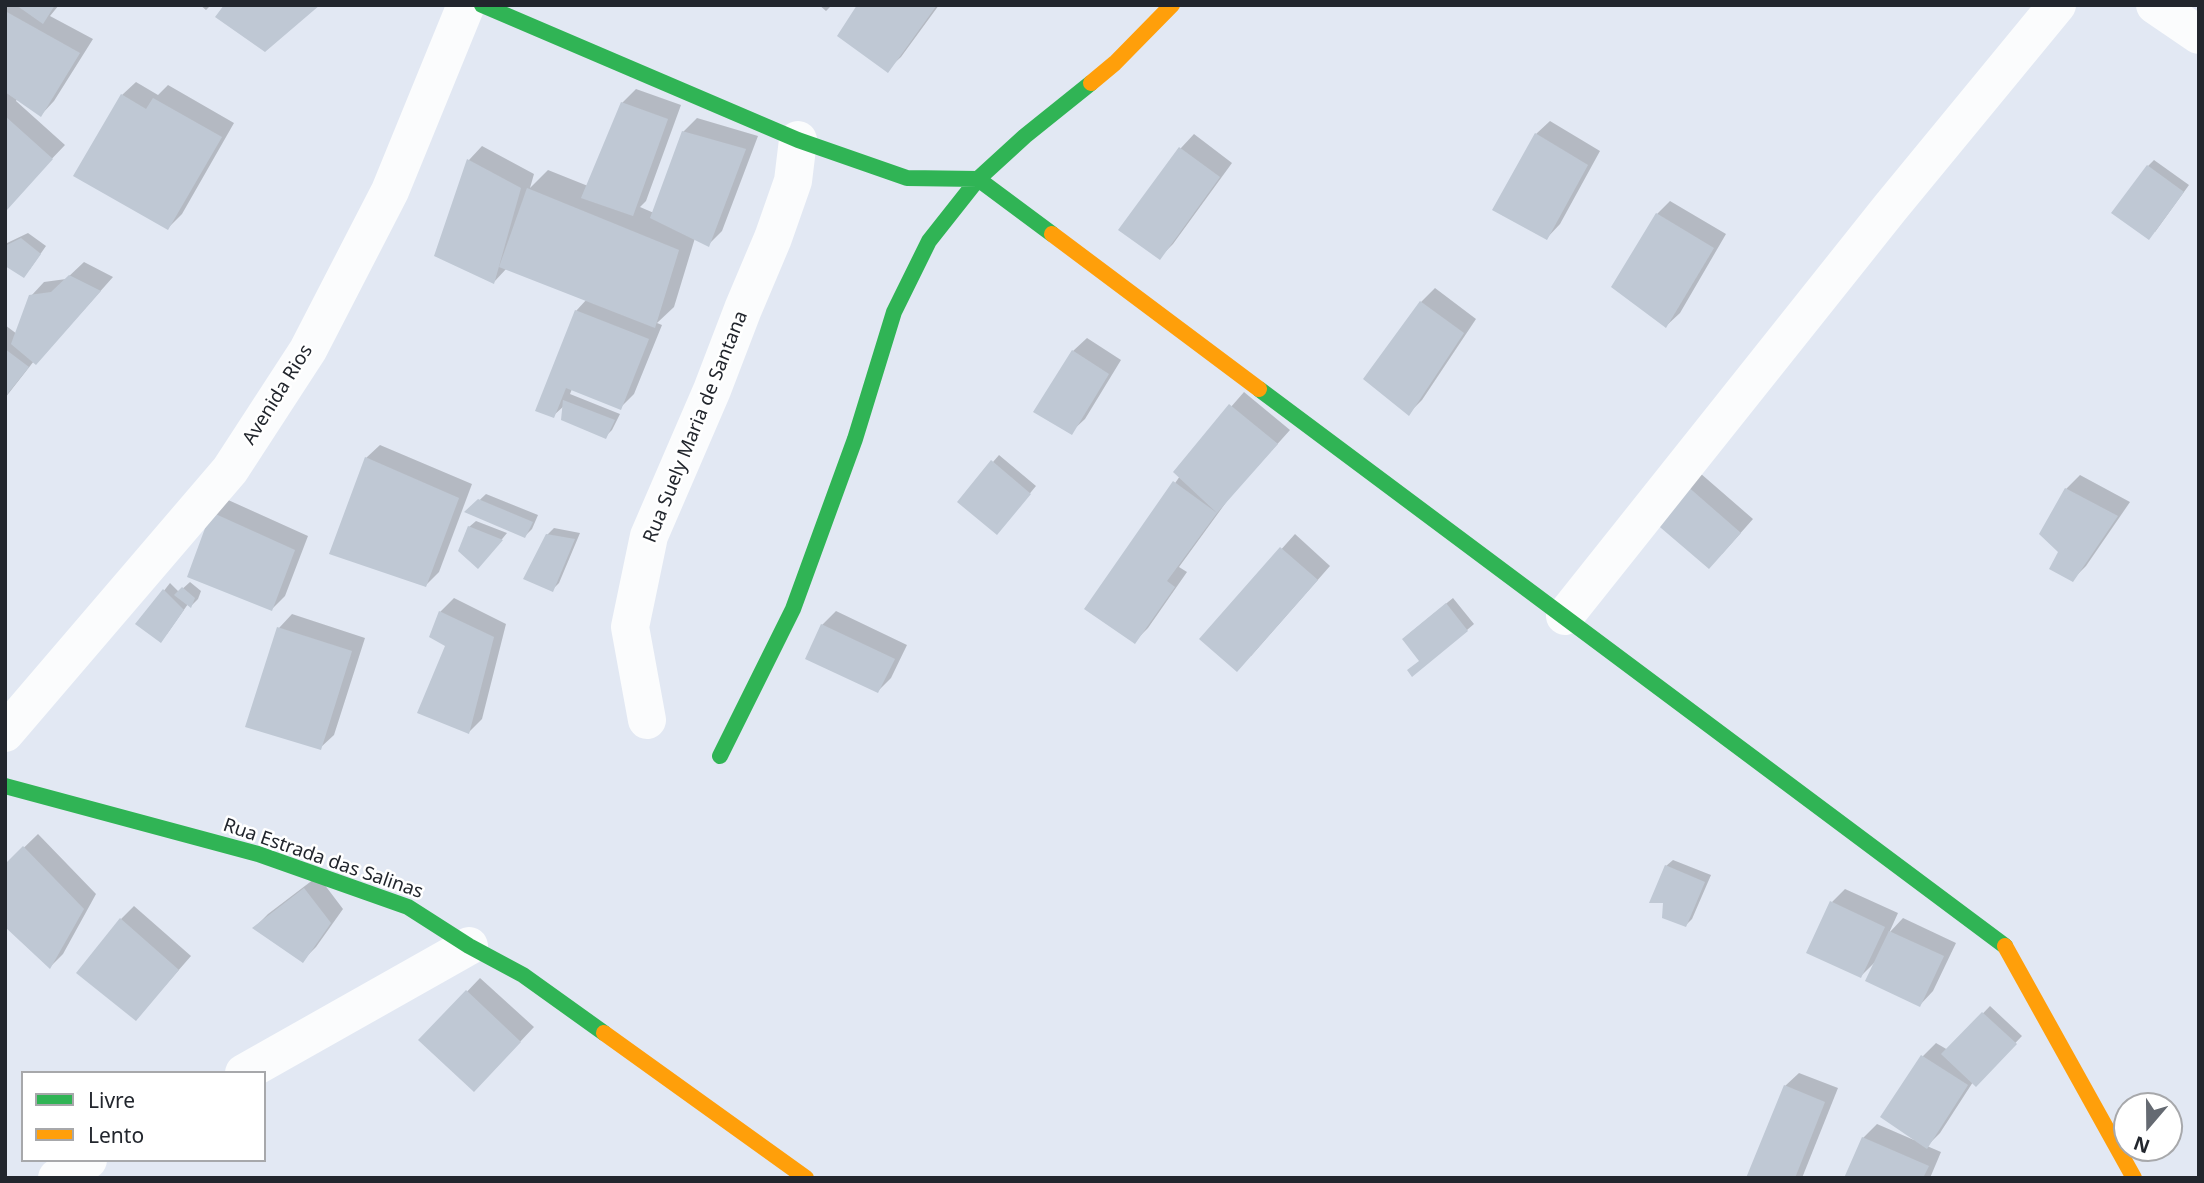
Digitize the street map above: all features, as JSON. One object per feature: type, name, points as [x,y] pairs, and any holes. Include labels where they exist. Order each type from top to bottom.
[{"type":"street","name":"Avenida Rios","points":[[5,733],[230,470],[308,350],[390,191],[466,5]]},
{"type":"street","points":[[482,5],[798,140],[907,178],[978,179],[2004,944],[2134,1178]]},
{"type":"street","points":[[720,757],[793,608],[855,439],[894,312],[929,241],[978,179],[1025,135],[1115,63],[1172,5]]},
{"type":"street","points":[[1564,616],[1864,240],[2057,5]]},
{"type":"street","points":[[2155,5],[2199,36]]},
{"type":"street","name":"Rua Suely Maria de Santana","points":[[647,720],[630,627],[649,536],[773,238],[793,181],[798,140]]},
{"type":"street","name":"Rua Estrada das Salinas","points":[[5,786],[258,854],[408,907],[523,975],[806,1178]]},
{"type":"street","points":[[248,1071],[470,946]]},
{"type":"street","points":[[57,1178],[85,1162]]},
{"type":"building","points":[[16,5],[55,5],[43,24]]},
{"type":"building","points":[[224,5],[320,5],[265,52],[215,17]]},
{"type":"building","points":[[857,5],[937,5],[888,73],[837,36]]},
{"type":"building","points":[[5,11],[80,53],[41,117],[5,92]]},
{"type":"building","points":[[121,94],[146,109],[153,98],[222,137],[168,230],[73,176]]},
{"type":"building","points":[[621,102],[668,119],[633,216],[581,198]]},
{"type":"building","points":[[5,116],[53,159],[7,210],[5,208]]},
{"type":"building","points":[[682,131],[746,149],[709,247],[650,218]]},
{"type":"building","points":[[1535,133],[1588,165],[1547,240],[1492,210]]},
{"type":"building","points":[[1179,147],[1220,177],[1160,260],[1118,230]]},
{"type":"building","points":[[467,159],[521,188],[494,284],[434,256]]},
{"type":"building","points":[[2147,165],[2184,192],[2149,240],[2111,213]]},
{"type":"building","points":[[527,188],[679,250],[655,328],[499,267]]},
{"type":"building","points":[[1656,213],[1714,248],[1666,328],[1611,287]]},
{"type":"building","points":[[21,238],[41,254],[24,278],[5,266],[5,246]]},
{"type":"building","points":[[69,275],[101,291],[36,365],[11,344],[29,295],[51,292]]},
{"type":"building","points":[[1420,301],[1464,333],[1409,416],[1363,379]]},
{"type":"building","points":[[575,310],[649,339],[621,410],[566,388],[554,418],[535,411]]},
{"type":"building","points":[[5,349],[29,367],[5,397]]},
{"type":"building","points":[[1072,350],[1109,374],[1072,435],[1033,412]]},
{"type":"building","points":[[563,400],[615,420],[606,439],[561,420]]},
{"type":"building","points":[[1229,404],[1278,444],[1217,513],[1173,472]]},
{"type":"building","points":[[365,457],[459,498],[426,587],[329,554]]},
{"type":"building","points":[[991,460],[1031,494],[997,535],[957,502]]},
{"type":"building","points":[[1173,481],[1217,513],[1167,581],[1175,587],[1135,644],[1084,609]]},
{"type":"building","points":[[1686,485],[1741,533],[1709,569],[1654,522]]},
{"type":"building","points":[[2065,488],[2118,516],[2073,582],[2049,569],[2058,552],[2039,534]]},
{"type":"building","points":[[478,499],[533,522],[525,538],[464,512]]},
{"type":"building","points":[[211,512],[295,550],[272,611],[187,577]]},
{"type":"building","points":[[468,526],[503,540],[478,569],[458,551]]},
{"type":"building","points":[[546,534],[575,539],[553,592],[523,579]]},
{"type":"building","points":[[1280,547],[1318,580],[1237,672],[1199,639]]},
{"type":"building","points":[[182,587],[195,598],[191,608],[174,595]]},
{"type":"building","points":[[163,589],[184,610],[161,643],[135,624]]},
{"type":"building","points":[[1446,603],[1468,631],[1412,677],[1407,670],[1419,661],[1402,639]]},
{"type":"building","points":[[439,611],[494,637],[469,734],[417,713],[445,646],[429,637]]},
{"type":"building","points":[[821,624],[895,659],[878,693],[805,659]]},
{"type":"building","points":[[277,627],[352,651],[321,750],[245,727]]},
{"type":"building","points":[[23,846],[84,909],[50,969],[5,927],[5,864]]},
{"type":"building","points":[[1665,865],[1705,882],[1686,927],[1662,918],[1663,903],[1649,903]]},
{"type":"building","points":[[304,888],[331,923],[303,963],[252,928]]},
{"type":"building","points":[[1830,901],[1885,927],[1861,978],[1806,953]]},
{"type":"building","points":[[120,918],[179,970],[136,1021],[76,973]]},
{"type":"building","points":[[1889,931],[1944,956],[1920,1007],[1865,981]]},
{"type":"building","points":[[466,990],[521,1042],[474,1092],[418,1040]]},
{"type":"building","points":[[1982,1012],[2017,1044],[1976,1087],[1941,1054]]},
{"type":"building","points":[[1921,1055],[1968,1085],[1927,1149],[1880,1117]]},
{"type":"building","points":[[1784,1085],[1825,1102],[1795,1178],[1746,1178]]},
{"type":"building","points":[[1862,1137],[1929,1166],[1923,1178],[1844,1178]]},
{"type":"traffic: fast","points":[[482,5],[798,140],[907,178],[978,179],[1052,234]]},
{"type":"traffic: fast","points":[[720,756],[793,609],[855,439],[894,312],[929,241],[978,179],[1025,136],[1091,83]]},
{"type":"traffic: fast","points":[[1259,389],[2005,946]]},
{"type":"traffic: fast","points":[[5,786],[258,854],[408,907],[469,946],[523,975],[604,1033]]},
{"type":"traffic: slow","points":[[1091,83],[1115,63],[1172,5]]},
{"type":"traffic: slow","points":[[1052,234],[1259,389]]},
{"type":"traffic: slow","points":[[2005,946],[2134,1178]]},
{"type":"traffic: slow","points":[[604,1033],[806,1178]]}]
